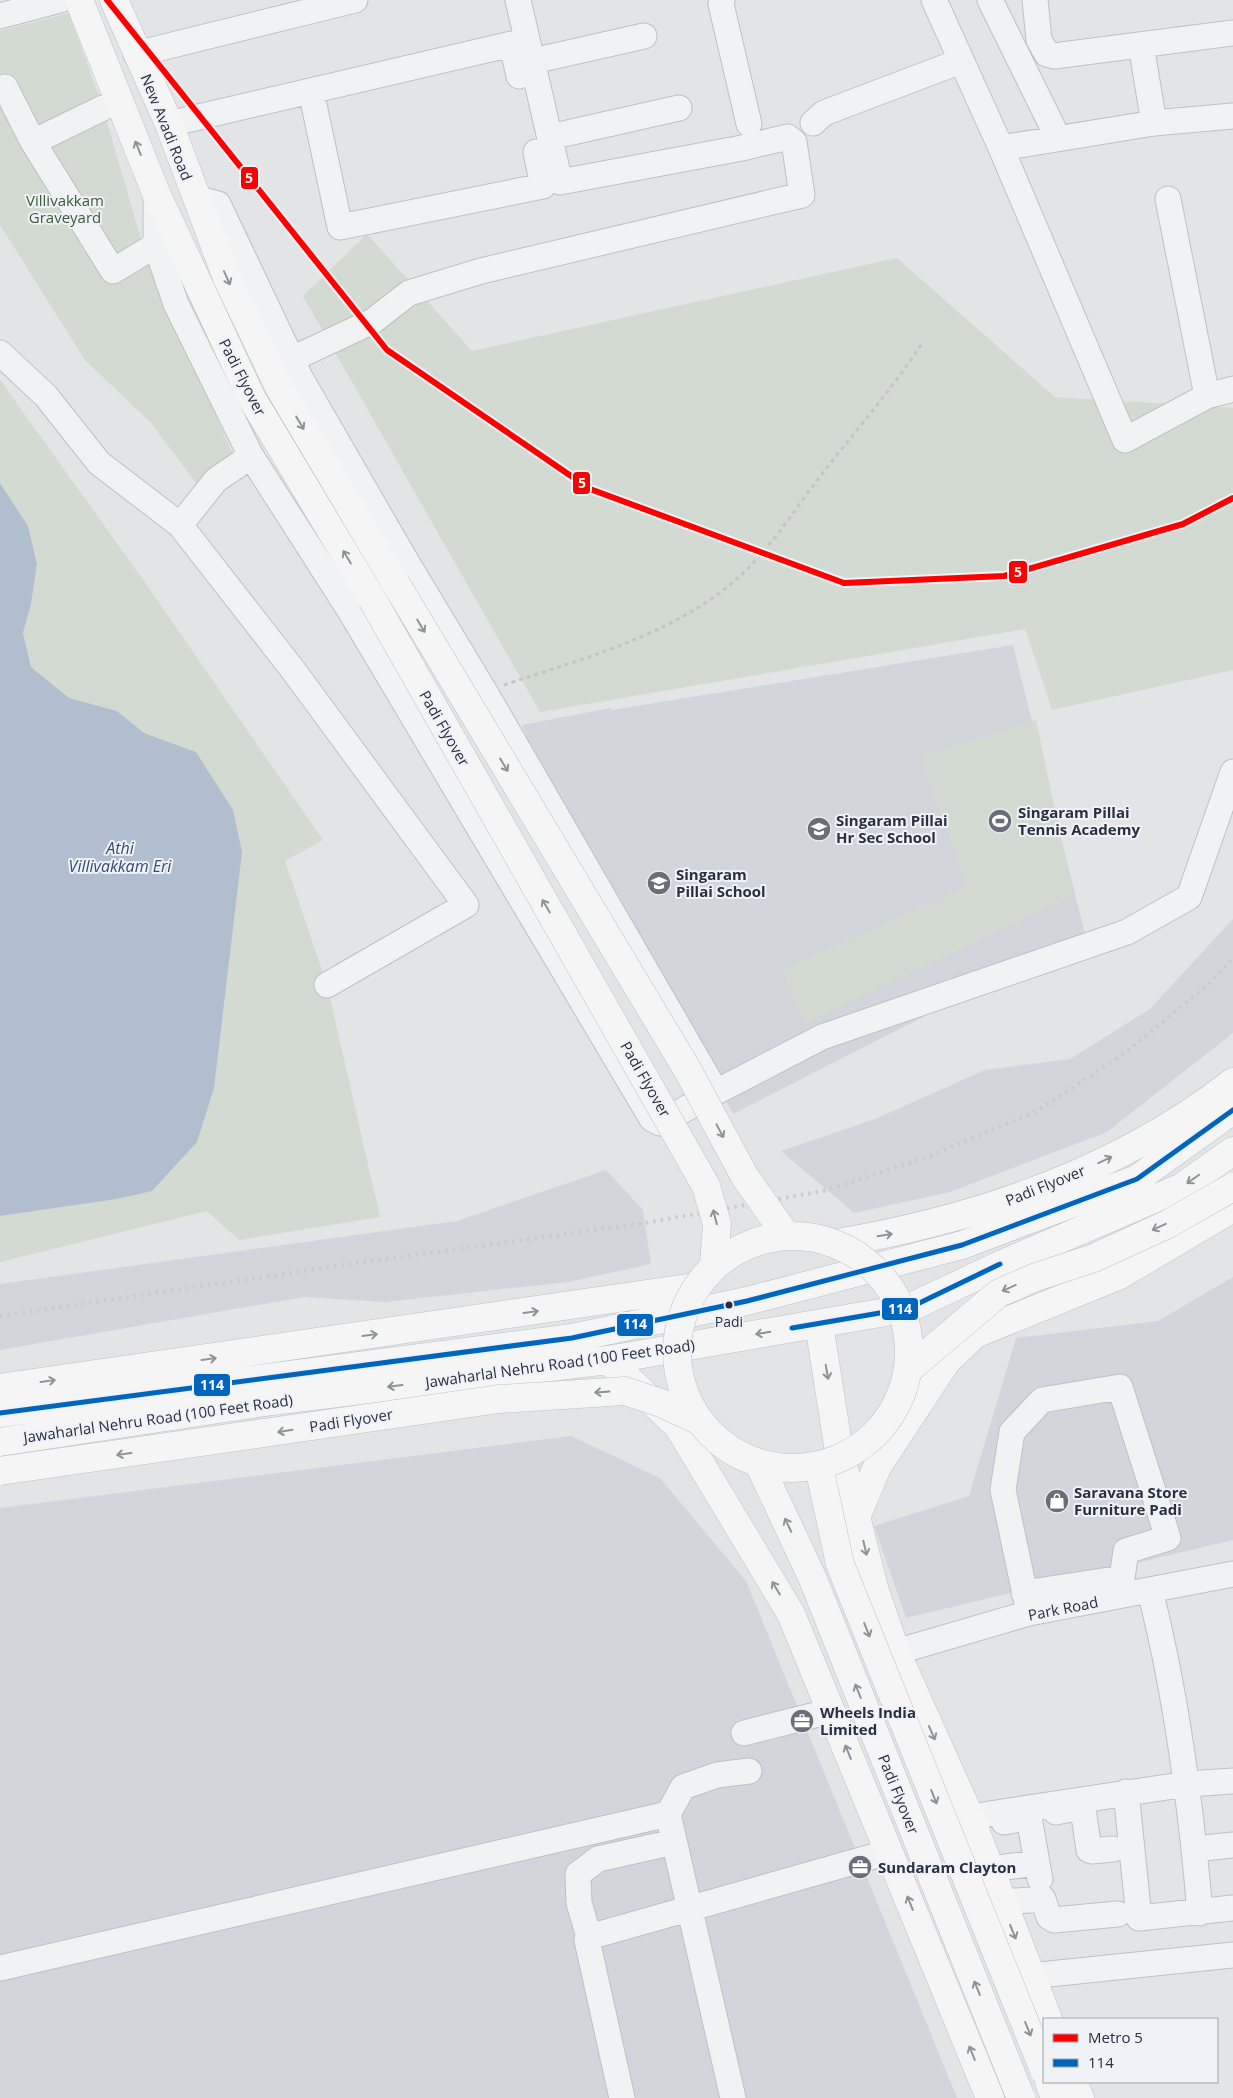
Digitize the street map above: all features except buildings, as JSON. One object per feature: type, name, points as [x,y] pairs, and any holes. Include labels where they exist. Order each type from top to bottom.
[{"type":"main road","points":[[79,0],[156,193]]},
{"type":"main road","name":"New Avadi Road","points":[[114,0],[136,54],[169,124],[196,198]]},
{"type":"main road","name":"Padi Flyover","points":[[156,193],[251,397],[372,599],[706,1186],[717,1224],[714,1265]]},
{"type":"main road","name":"Padi Flyover","points":[[196,198],[227,278],[279,386],[687,1069],[745,1177],[786,1235]]},
{"type":"main road","name":"Padi Flyover","points":[[837,1244],[904,1232],[961,1217],[1047,1187],[1137,1146],[1233,1082]]},
{"type":"main road","name":"Jawaharlal Nehru Road (100 Feet Road)","points":[[0,1412],[572,1338],[747,1301],[962,1245],[1137,1179],[1233,1110]]},
{"type":"main road","name":"Jawaharlal Nehru Road (100 Feet Road)","points":[[0,1442],[272,1401],[608,1360],[909,1308],[1031,1251],[1182,1187],[1233,1151]]},
{"type":"main road","points":[[908,1368],[999,1293],[1036,1277],[1094,1258],[1168,1224],[1233,1187]]},
{"type":"main road","points":[[857,1515],[877,1467],[946,1362],[975,1334],[1120,1275],[1233,1208]]},
{"type":"main road","name":"Padi Flyover","points":[[786,1235],[812,1236],[837,1244],[870,1264],[894,1294],[907,1330],[908,1368],[898,1402],[879,1432],[852,1454],[819,1466],[789,1469],[759,1464],[725,1447],[698,1420],[684,1395],[677,1368],[677,1340],[681,1321],[695,1287],[714,1265],[747,1244],[786,1235]]},
{"type":"main road","points":[[1031,1251],[1049,1304]]},
{"type":"main road","points":[[0,1388],[695,1287]]},
{"type":"main road","points":[[819,1324],[838,1445],[874,1588],[896,1652],[971,1822],[1048,2018]]},
{"type":"main road","points":[[608,1360],[678,1426],[791,1614],[990,2098]]},
{"type":"main road","name":"Padi Flyover","points":[[0,1471],[498,1399],[625,1391],[661,1403],[698,1420]]},
{"type":"main road","name":"Padi Flyover","points":[[759,1464],[812,1577],[1021,2098]]},
{"type":"main road","name":"Padi Flyover","points":[[819,1466],[840,1564],[1043,2068]]},
{"type":"main road","points":[[791,1614],[874,1588]]},
{"type":"main road","points":[[1049,2083],[1055,2098]]},
{"type":"main road","points":[[1073,2083],[1080,2098]]},
{"type":"street","points":[[0,16],[60,0]]},
{"type":"street","points":[[290,360],[373,321],[409,293],[428,286],[480,271],[799,196],[803,192],[794,142],[788,137],[742,148],[560,182],[518,0]]},
{"type":"street","points":[[722,0],[721,4],[749,124]]},
{"type":"street","points":[[934,0],[1001,148],[1125,440],[1207,396],[1233,389]]},
{"type":"street","points":[[990,0],[1058,138]]},
{"type":"street","points":[[1035,0],[1039,40],[1047,54],[1054,56],[1233,32]]},
{"type":"street","points":[[136,54],[347,1]]},
{"type":"street","points":[[533,61],[644,36]]},
{"type":"street","points":[[169,124],[512,44],[543,186],[340,227],[311,91]]},
{"type":"street","points":[[1141,45],[1154,123]]},
{"type":"street","points":[[813,123],[824,113],[961,61]]},
{"type":"street","points":[[5,87],[33,142],[113,271],[134,270],[156,245]]},
{"type":"street","points":[[33,142],[103,108]]},
{"type":"street","points":[[550,137],[679,108]]},
{"type":"street","points":[[1001,148],[1154,123],[1233,116]]},
{"type":"street","points":[[156,193],[156,245],[176,304],[251,456],[352,614],[652,1119],[660,1123],[822,1037],[1126,932],[1189,897],[1233,772]]},
{"type":"street","points":[[196,198],[218,204],[290,360],[406,561],[485,692],[716,1092]]},
{"type":"street","points":[[1168,200],[1207,396]]},
{"type":"street","points":[[0,352],[46,396],[99,463],[180,525],[294,670],[466,905],[327,985]]},
{"type":"street","points":[[180,525],[216,480],[251,456]]},
{"type":"street","points":[[1120,1387],[1168,1538],[1126,1551],[1122,1578],[1026,1603],[1003,1490],[1012,1432],[1042,1400],[1120,1387]]},
{"type":"street","name":"Park Road","points":[[896,1652],[1026,1603],[1150,1591],[1233,1574]]},
{"type":"street","points":[[1150,1591],[1159,1628],[1187,1784],[1200,1912]]},
{"type":"street","points":[[744,1733],[831,1711]]},
{"type":"street","points":[[733,2098],[692,1908],[668,1814],[683,1787],[717,1775],[749,1771]]},
{"type":"street","points":[[971,1822],[1126,1792],[1187,1784],[1233,1781]]},
{"type":"street","points":[[1126,1792],[1139,1918],[1233,1908]]},
{"type":"street","points":[[971,1822],[1029,1817],[1080,1808],[1083,1809],[1089,1850],[1092,1852],[1113,1849]]},
{"type":"street","points":[[0,1968],[668,1814]]},
{"type":"street","points":[[1029,1817],[1043,1898],[1049,1917],[1054,1920],[1118,1914]]},
{"type":"street","points":[[622,2098],[587,1940],[589,1937],[579,1903],[578,1874],[598,1859],[674,1842]]},
{"type":"street","points":[[1194,1849],[1233,1845]]},
{"type":"street","points":[[589,1937],[889,1852]]},
{"type":"street","points":[[989,1869],[1037,1863]]},
{"type":"street","points":[[1001,1902],[1043,1898]]},
{"type":"street","points":[[1030,1976],[1233,1955]]},
{"type":"path","points":[[485,692],[626,643],[682,617],[721,592],[749,569],[868,414],[900,377],[923,342]]},
{"type":"shaded area","name":"Singaram Pillai Hr Sec School","points":[[1013,645],[1085,934],[733,1114],[565,804],[527,739],[522,725],[610,708],[612,710]]},
{"type":"shaded area","points":[[1233,919],[1233,1033],[1107,1132],[950,1192],[854,1213],[781,1151],[875,1119],[985,1070],[1070,1059],[1150,1009]]},
{"type":"shaded area","points":[[606,1170],[643,1210],[651,1264],[568,1282],[386,1302],[304,1297],[0,1350],[0,1284],[457,1221]]},
{"type":"shaded area","points":[[1233,1277],[1233,1540],[906,1618],[874,1526],[969,1496],[1016,1338],[1158,1321]]},
{"type":"shaded area","points":[[571,1436],[660,1478],[746,1581],[957,2098],[0,2098],[0,1508]]},
{"type":"green space","name":"Villivakkam Graveyard","points":[[69,13],[103,108],[140,236],[232,453],[196,483],[152,424],[85,360],[0,225],[0,31]]},
{"type":"green space","points":[[367,234],[472,351],[897,258],[1055,397],[1233,408],[1233,670],[1052,710],[1025,629],[540,712],[303,296]]},
{"type":"green space","points":[[0,380],[146,584],[323,840],[285,861],[327,985],[380,1217],[239,1240],[207,1211],[0,1262],[0,1216],[117,1199],[151,1191],[196,752],[144,733],[117,711],[69,698],[31,667],[23,633],[31,604],[37,564],[28,526],[0,483]]},
{"type":"green space","name":"Singaram Pillai Tennis Academy","points":[[1036,720],[1073,896],[805,1023],[781,970],[967,886],[920,756]]},
{"type":"water","name":"Athi Villivakkam Eri","points":[[0,483],[28,526],[37,564],[31,604],[23,633],[31,667],[69,698],[117,711],[144,733],[196,752],[233,810],[242,852],[214,1088],[197,1142],[152,1191],[117,1199],[0,1216]]},
{"type":"railway","points":[[0,1316],[645,1223],[823,1191],[928,1157],[1037,1111],[1125,1053],[1210,983],[1233,958]]},
{"type":"metro line","name":"5","points":[[107,0],[387,350],[590,489],[844,583],[1004,576],[1183,524],[1233,498]]},
{"type":"transit line","name":"114","points":[[0,1413],[572,1338],[747,1301],[962,1245],[1137,1179],[1233,1110]]},
{"type":"transit line","name":"114","points":[[792,1328],[909,1308],[1000,1264]]},
{"type":"place","name":"Singaram Pillai Tennis Academy","points":[[1000,821]]},
{"type":"place","name":"Singaram Pillai Hr Sec School","points":[[819,829]]},
{"type":"place","name":"Singaram Pillai School","points":[[659,883]]},
{"type":"place","name":"Padi","points":[[729,1305]]},
{"type":"place","name":"Saravana Store Furniture Padi","points":[[1057,1501]]},
{"type":"place","name":"Wheels India Limited","points":[[802,1721]]},
{"type":"place","name":"Sundaram Clayton","points":[[860,1867]]}]
